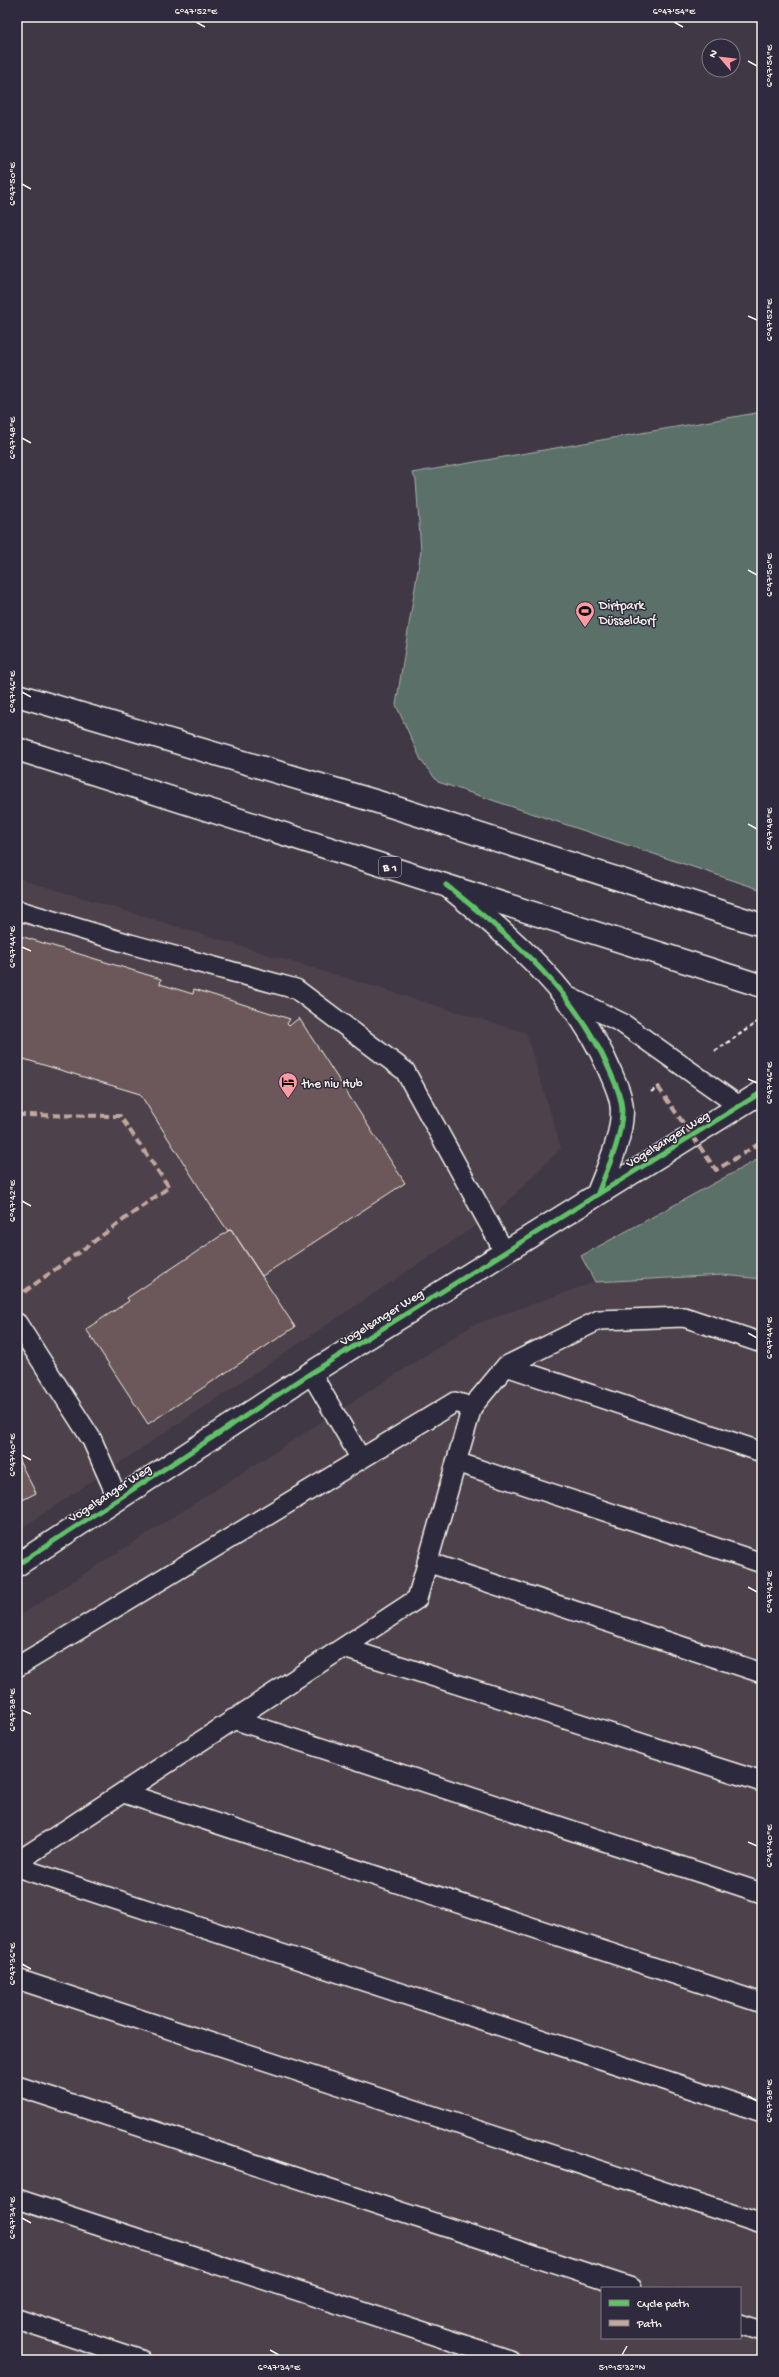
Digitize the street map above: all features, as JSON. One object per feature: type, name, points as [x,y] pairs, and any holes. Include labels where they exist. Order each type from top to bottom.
[{"type":"main road","points":[[17,695],[378,802],[762,925]]},
{"type":"main road","name":"B 1","points":[[17,750],[762,986]]},
{"type":"main road","points":[[446,885],[530,956],[565,995],[601,1050],[618,1089],[622,1111],[620,1131],[613,1157],[598,1193]]},
{"type":"main road","name":"Vogelsanger Weg","points":[[17,1565],[311,1373],[504,1251],[762,1092]]},
{"type":"lane","points":[[17,910],[130,944],[296,989],[405,1072],[504,1251]]},
{"type":"lane","points":[[565,995],[622,1023],[739,1106]]},
{"type":"lane","points":[[17,1862],[417,1599],[472,1407],[506,1366],[599,1320],[684,1317],[762,1343]]},
{"type":"lane","points":[[17,1323],[92,1440],[118,1499]]},
{"type":"lane","points":[[506,1366],[762,1452]]},
{"type":"lane","points":[[311,1373],[361,1459]]},
{"type":"lane","points":[[17,1667],[455,1402],[472,1407]]},
{"type":"lane","points":[[456,1462],[762,1563]]},
{"type":"lane","points":[[427,1562],[762,1674]]},
{"type":"lane","points":[[344,1648],[762,1782]]},
{"type":"lane","points":[[233,1719],[762,1893]]},
{"type":"lane","points":[[124,1793],[762,2003]]},
{"type":"lane","points":[[17,1867],[762,2112]]},
{"type":"lane","points":[[17,1979],[762,2224]]},
{"type":"lane","points":[[17,2086],[629,2287]]},
{"type":"lane","points":[[17,2199],[510,2360]]},
{"type":"lane","points":[[17,2319],[142,2360]]},
{"type":"lane","points":[[741,2324],[762,2331]]},
{"type":"shaded area","points":[[17,878],[526,1033],[561,1148],[498,1211],[17,1531]]},
{"type":"shaded area","points":[[723,1275],[762,1279],[762,2360],[17,2360],[17,1617],[473,1325],[595,1282]]},
{"type":"green space","name":"Dirtpark Düsseldorf","points":[[762,412],[762,890],[438,782],[422,762],[396,705],[421,551],[416,480],[412,473]]},
{"type":"green space","points":[[762,1157],[762,1279],[723,1275],[595,1282],[581,1256]]},
{"type":"building","points":[[17,935],[161,979],[160,984],[193,994],[194,989],[290,1019],[287,1024],[289,1026],[299,1018],[405,1183],[262,1276],[231,1229],[228,1231],[209,1203],[140,1094],[17,1057]]},
{"type":"building","points":[[231,1229],[295,1327],[148,1424],[86,1329],[129,1301],[127,1298]]},
{"type":"building","points":[[17,1457],[36,1493],[17,1503]]},
{"type":"marked path","points":[[658,1087],[716,1170],[762,1142]]},
{"type":"marked path","points":[[17,1115],[120,1116],[169,1187],[17,1297]]},
{"type":"cycle path","points":[[446,885],[517,946],[560,990],[595,1041],[609,1069],[618,1090],[622,1112],[617,1144],[598,1193]]},
{"type":"cycle path","points":[[17,1565],[311,1373],[762,1092]]},
{"type":"place","name":"Dirtpark Düsseldorf","points":[[585,628]]},
{"type":"place","name":"the niu Hub","points":[[288,1099]]}]
